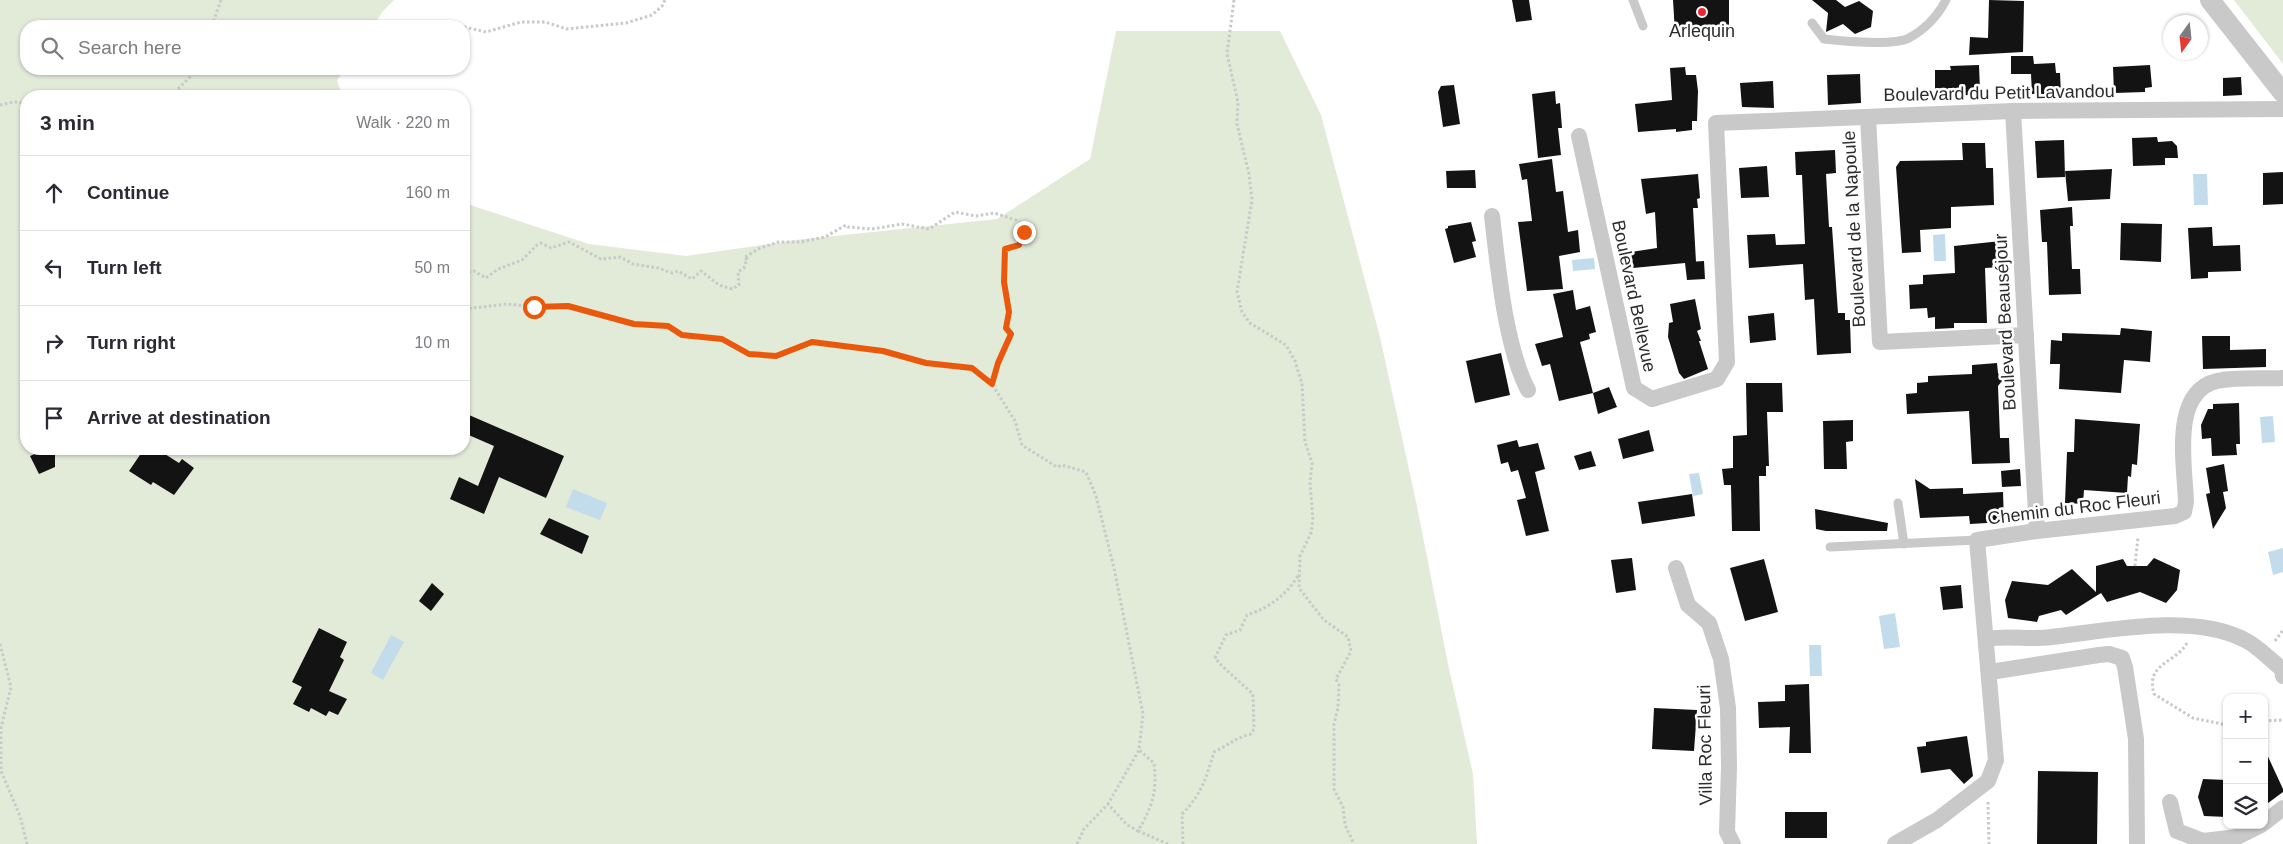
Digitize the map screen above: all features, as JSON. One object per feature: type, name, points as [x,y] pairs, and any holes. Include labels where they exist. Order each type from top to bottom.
[{"type":"street","points":[[2210,0],[2283,93]]},
{"type":"street","name":"Boulevard du Petit Lavandou","points":[[1716,123],[2013,111],[2283,109]]},
{"type":"street","name":"Boulevard Beauséjour","points":[[2013,111],[2037,531]]},
{"type":"street","name":"Boulevard de la Napoule","points":[[1868,117],[1880,342],[2026,335]]},
{"type":"street","name":"Boulevard Bellevue","points":[[1579,136],[1634,388],[1652,398],[1717,378],[1727,362],[1716,123]]},
{"type":"street","points":[[1492,216],[1507,321],[1521,377],[1528,390]]},
{"type":"street","name":"Chemin du Roc Fleuri","points":[[1988,781],[1996,760],[1990,672],[1977,540],[2037,531],[2175,516],[2184,512],[2186,502],[2183,427],[2185,411],[2193,396],[2202,387],[2217,381],[2283,378]]},
{"type":"street","name":"Villa Roc Fleuri","points":[[1676,568],[1688,605],[1709,623],[1721,659],[1728,708],[1727,832],[1733,844]]},
{"type":"street","points":[[1987,639],[2005,637],[2043,638],[2159,625],[2198,626],[2243,639],[2282,669],[2283,676]]},
{"type":"street","points":[[1990,672],[2099,655],[2109,654],[2122,658],[2136,739],[2137,844]]},
{"type":"street","points":[[1895,844],[1937,820],[1988,781]]},
{"type":"street","points":[[2170,802],[2177,831],[2203,841],[2237,836],[2252,829]]},
{"type":"street","points":[[2268,819],[2283,808]]},
{"type":"lane","points":[[1633,0],[1643,26]]},
{"type":"lane","points":[[1812,23],[1824,39],[1856,43],[1907,39],[1936,18],[1946,0]]},
{"type":"lane","points":[[1898,503],[1904,544]]},
{"type":"lane","points":[[1830,547],[1977,540]]},
{"type":"path","points":[[214,20],[221,0]]},
{"type":"path","points":[[470,28],[486,32],[521,22],[545,22],[567,29],[626,23],[652,15],[662,6],[665,0]]},
{"type":"path","points":[[1234,0],[1227,54],[1238,102],[1237,124],[1250,174],[1252,200],[1237,292],[1242,312],[1250,323],[1286,345],[1295,361],[1302,384],[1306,442],[1312,463],[1310,483],[1313,520],[1311,533],[1300,556],[1299,588],[1304,597],[1324,620],[1348,637],[1351,651],[1336,680],[1338,685],[1338,708],[1334,724],[1334,789],[1343,807],[1345,825],[1354,844]]},
{"type":"path","points":[[177,90],[192,75]]},
{"type":"path","points":[[0,105],[20,102]]},
{"type":"path","points":[[470,272],[474,271],[486,278],[498,269],[522,260],[536,245],[541,243],[551,248],[569,242],[601,259],[620,257],[633,264],[658,268],[672,273],[678,271],[692,280],[701,271],[719,285],[732,289],[738,285],[738,272],[744,268],[747,259],[744,258],[758,249],[778,242],[801,242],[826,237],[846,225],[848,227],[872,229],[902,224],[930,229],[955,212],[976,216],[994,212],[1019,221],[1024,227],[1024,232],[1019,245],[1005,249],[1004,282],[1009,312],[1006,328],[1011,334],[998,363],[992,384]]},
{"type":"path","points":[[470,308],[507,304],[534,307],[568,306],[634,324],[668,326],[682,335],[722,339],[749,354],[776,356],[812,342],[883,351],[926,363],[972,368],[992,384],[1015,421],[1022,445],[1057,466],[1062,464],[1086,472],[1093,488],[1114,568],[1143,714],[1139,750],[1108,804],[1084,829],[1078,844]]},
{"type":"path","points":[[2134,520],[2138,536],[2134,566]]},
{"type":"path","points":[[1183,844],[1182,814],[1198,795],[1214,752],[1231,744],[1238,737],[1251,734],[1254,729],[1253,694],[1215,658],[1226,635],[1240,630],[1247,615],[1256,612],[1289,591],[1298,575]]},
{"type":"path","points":[[2198,626],[2182,653],[2158,668],[2151,683],[2154,694],[2193,718],[2223,724]]},
{"type":"path","points":[[0,644],[10,687],[1,728],[1,770],[20,816],[27,844]]},
{"type":"path","points":[[2268,722],[2283,720]]},
{"type":"path","points":[[1138,831],[1150,811],[1156,784],[1154,762],[1139,750]]},
{"type":"path","points":[[1988,781],[1989,844]]},
{"type":"path","points":[[1108,804],[1126,824],[1168,844]]},
{"type":"green space","points":[[0,0],[394,0],[377,20],[20,20],[20,75],[341,75],[337,80],[340,90],[20,90],[20,455],[470,455],[470,205],[589,244],[686,256],[796,240],[997,219],[1090,159],[1116,31],[1280,31],[1321,115],[1380,337],[1417,506],[1448,664],[1473,774],[1477,844],[0,844]]},
{"type":"green space","points":[[2234,0],[2283,0],[2283,64]]},
{"type":"water","points":[[2193,174],[2207,174],[2208,205],[2194,205]]},
{"type":"water","points":[[1945,234],[1946,261],[1934,261],[1933,235]]},
{"type":"water","points":[[1594,258],[1595,269],[1573,271],[1572,260]]},
{"type":"water","points":[[2273,416],[2275,442],[2262,443],[2260,417]]},
{"type":"water","points":[[1699,473],[1703,494],[1693,496],[1689,474]]},
{"type":"water","points":[[573,489],[607,503],[600,520],[566,507]]},
{"type":"water","points":[[2283,548],[2283,572],[2273,575],[2268,552]]},
{"type":"water","points":[[1895,613],[1900,647],[1884,649],[1879,616]]},
{"type":"water","points":[[391,635],[404,642],[383,680],[371,673]]},
{"type":"water","points":[[1809,645],[1821,645],[1822,676],[1810,676]]},
{"type":"building","points":[[1512,0],[1529,0],[1532,20],[1516,22]]},
{"type":"building","name":"Arlequin","points":[[1673,0],[1729,0],[1729,29],[1675,33]]},
{"type":"building","points":[[1812,0],[1836,0],[1845,7],[1859,1],[1873,11],[1871,27],[1855,34],[1843,24],[1826,32],[1828,13]]},
{"type":"building","points":[[1989,0],[2024,1],[2023,52],[1969,55],[1970,37],[1988,38]]},
{"type":"building","points":[[2011,56],[2033,56],[2034,64],[2055,63],[2056,73],[2060,73],[2061,94],[2032,94],[2031,74],[2011,74]]},
{"type":"building","points":[[1979,65],[1980,91],[1971,92],[1971,95],[1938,96],[1938,93],[1935,93],[1935,70],[1951,70],[1950,66]]},
{"type":"building","points":[[2150,65],[2152,87],[2145,88],[2145,92],[2114,93],[2113,67]]},
{"type":"building","points":[[1685,67],[1686,75],[1696,75],[1698,91],[1697,121],[1692,121],[1692,130],[1676,132],[1676,129],[1638,132],[1635,104],[1672,100],[1670,68]]},
{"type":"building","points":[[1860,74],[1861,103],[1828,105],[1827,75]]},
{"type":"building","points":[[2241,77],[2242,95],[2223,96],[2223,78]]},
{"type":"building","points":[[1773,81],[1774,108],[1742,107],[1740,83]]},
{"type":"building","points":[[1454,85],[1460,124],[1443,127],[1438,92],[1441,86]]},
{"type":"building","points":[[1555,91],[1556,104],[1560,103],[1562,128],[1558,128],[1561,155],[1538,158],[1532,94]]},
{"type":"building","points":[[2157,137],[2158,142],[2172,141],[2177,146],[2178,158],[2165,158],[2165,165],[2133,166],[2132,138]]},
{"type":"building","points":[[2064,140],[2065,177],[2037,178],[2035,141]]},
{"type":"building","points":[[1962,143],[1985,143],[1986,168],[1993,168],[1994,205],[1951,207],[1951,228],[1920,230],[1921,252],[1902,253],[1896,167],[1900,161],[1963,160]]},
{"type":"building","points":[[1835,150],[1836,173],[1826,174],[1829,227],[1832,227],[1838,313],[1845,313],[1845,320],[1850,320],[1851,353],[1817,355],[1814,299],[1805,300],[1803,264],[1749,268],[1747,235],[1775,234],[1776,245],[1805,244],[1802,175],[1796,175],[1795,152]]},
{"type":"building","points":[[1552,159],[1556,192],[1563,191],[1568,232],[1578,230],[1580,252],[1559,256],[1563,289],[1527,291],[1518,222],[1532,221],[1527,179],[1522,180],[1519,164]]},
{"type":"building","points":[[1767,166],[1769,197],[1741,198],[1739,168]]},
{"type":"building","points":[[2112,169],[2110,199],[2068,201],[2065,171]]},
{"type":"building","points":[[1475,170],[1476,188],[1447,188],[1446,171]]},
{"type":"building","points":[[2283,172],[2283,204],[2263,205],[2263,173]]},
{"type":"building","points":[[1698,174],[1700,198],[1697,199],[1698,208],[1693,208],[1696,262],[1704,261],[1705,279],[1687,280],[1685,263],[1633,268],[1631,252],[1657,248],[1655,212],[1646,214],[1641,179]]},
{"type":"building","points":[[2072,207],[2073,226],[2070,226],[2072,269],[2080,269],[2081,294],[2049,295],[2047,242],[2042,242],[2040,210]]},
{"type":"building","points":[[1471,222],[1476,241],[1472,242],[1476,257],[1454,263],[1445,229],[1448,226]]},
{"type":"building","points":[[2121,223],[2162,224],[2161,262],[2120,260]]},
{"type":"building","points":[[2212,227],[2213,246],[2240,245],[2241,271],[2208,272],[2208,278],[2191,279],[2188,228]]},
{"type":"building","points":[[2001,241],[2002,267],[1985,268],[1987,323],[1954,323],[1954,328],[1935,329],[1935,317],[1928,318],[1927,308],[1910,309],[1909,285],[1923,284],[1923,275],[1955,273],[1954,246]]},
{"type":"building","points":[[1573,290],[1576,310],[1590,306],[1596,332],[1589,334],[1590,339],[1580,342],[1593,393],[1559,401],[1550,364],[1542,366],[1535,344],[1563,337],[1553,294]]},
{"type":"building","points":[[1695,299],[1701,329],[1697,331],[1708,369],[1684,379],[1679,373],[1668,337],[1669,323],[1673,322],[1670,304]]},
{"type":"building","points":[[1774,313],[1776,340],[1750,343],[1748,316]]},
{"type":"building","points":[[2121,328],[2152,331],[2150,362],[2124,360],[2121,393],[2059,389],[2060,364],[2050,364],[2051,340],[2062,341],[2062,333],[2120,335]]},
{"type":"building","points":[[2202,336],[2230,336],[2230,350],[2266,349],[2266,367],[2203,369]]},
{"type":"building","points":[[1501,353],[1510,395],[1475,403],[1466,361]]},
{"type":"building","points":[[1997,363],[1998,373],[2002,381],[1998,386],[2000,438],[2009,438],[2010,463],[1972,464],[1969,411],[1907,414],[1906,394],[1917,393],[1917,383],[1928,382],[1928,376],[1972,374],[1972,365]]},
{"type":"building","points":[[1746,383],[1782,383],[1783,412],[1767,412],[1769,466],[1766,466],[1766,476],[1759,476],[1760,531],[1732,531],[1731,485],[1724,485],[1722,469],[1733,468],[1733,436],[1747,435]]},
{"type":"building","points":[[1609,387],[1617,407],[1598,414],[1593,393]]},
{"type":"building","points":[[2239,403],[2240,444],[2236,444],[2237,455],[2212,456],[2211,438],[2202,439],[2201,425],[2208,409],[2213,409],[2213,404]]},
{"type":"building","points":[[470,415],[564,456],[546,498],[499,477],[484,514],[450,499],[459,477],[478,486],[494,446],[470,436]]},
{"type":"building","points":[[2075,419],[2140,424],[2137,465],[2132,464],[2131,477],[2128,476],[2127,493],[2084,490],[2083,504],[2065,503],[2067,452],[2074,452]]},
{"type":"building","points":[[1853,420],[1853,441],[1846,442],[1847,469],[1824,469],[1823,421]]},
{"type":"building","points":[[1649,430],[1654,451],[1623,459],[1618,439]]},
{"type":"building","points":[[1517,440],[1519,447],[1538,443],[1545,469],[1535,472],[1549,531],[1526,536],[1517,500],[1526,498],[1518,470],[1511,472],[1508,462],[1501,464],[1497,445]]},
{"type":"building","points":[[1591,451],[1596,466],[1579,470],[1574,456]]},
{"type":"building","points":[[55,455],[55,467],[39,474],[30,456]]},
{"type":"building","points":[[140,455],[166,455],[179,463],[182,459],[194,468],[174,495],[153,482],[151,485],[129,471]]},
{"type":"building","points":[[2224,464],[2228,491],[2223,492],[2226,508],[2213,529],[2206,494],[2210,493],[2206,468]]},
{"type":"building","points":[[2020,469],[2021,486],[2002,487],[2001,471]]},
{"type":"building","points":[[1915,479],[1930,489],[1963,488],[1963,494],[2003,492],[2004,522],[1970,524],[1969,516],[1920,518]]},
{"type":"building","points":[[1692,494],[1695,516],[1642,524],[1638,502]]},
{"type":"building","points":[[1815,509],[1888,523],[1887,531],[1826,531],[1816,529]]},
{"type":"building","points":[[549,518],[589,536],[582,554],[540,534]]},
{"type":"building","points":[[1632,558],[1636,590],[1616,593],[1611,560]]},
{"type":"building","points":[[2154,558],[2180,570],[2177,590],[2166,603],[2140,592],[2107,602],[2101,593],[2066,615],[2061,610],[2039,616],[2037,622],[2008,618],[2005,600],[2012,581],[2048,585],[2072,569],[2096,592],[2096,566],[2123,559],[2127,566],[2147,566]]},
{"type":"building","points":[[1764,559],[1778,612],[1745,621],[1730,568]]},
{"type":"building","points":[[432,583],[444,594],[431,611],[419,601]]},
{"type":"building","points":[[1961,585],[1963,608],[1943,610],[1940,587]]},
{"type":"building","points":[[319,628],[347,642],[340,657],[344,660],[329,691],[347,699],[338,715],[329,711],[326,716],[311,708],[309,712],[293,704],[302,687],[292,682]]},
{"type":"building","points":[[1809,684],[1811,753],[1789,753],[1790,727],[1759,728],[1758,702],[1785,701],[1785,685]]},
{"type":"building","points":[[1654,708],[1697,710],[1694,751],[1652,749]]},
{"type":"building","points":[[1967,736],[1973,776],[1964,784],[1950,769],[1921,773],[1917,747],[1926,746],[1926,742]]},
{"type":"building","points":[[2268,757],[2283,789],[2283,792],[2268,803]]},
{"type":"building","points":[[2038,771],[2098,772],[2097,844],[2037,844]]},
{"type":"building","points":[[2203,779],[2223,780],[2223,817],[2204,816],[2198,797]]},
{"type":"building","points":[[1785,812],[1827,812],[1827,838],[1785,838]]},
{"type":"place","name":"Arlequin","points":[[1702,12]]},
{"type":"route","points":[[534,307],[568,306],[634,324],[668,326],[682,335],[722,339],[749,354],[776,356],[812,342],[883,351],[926,363],[972,368],[992,384],[998,363],[1011,334],[1006,328],[1009,312],[1004,282],[1005,249],[1019,245],[1024,232]]}]
